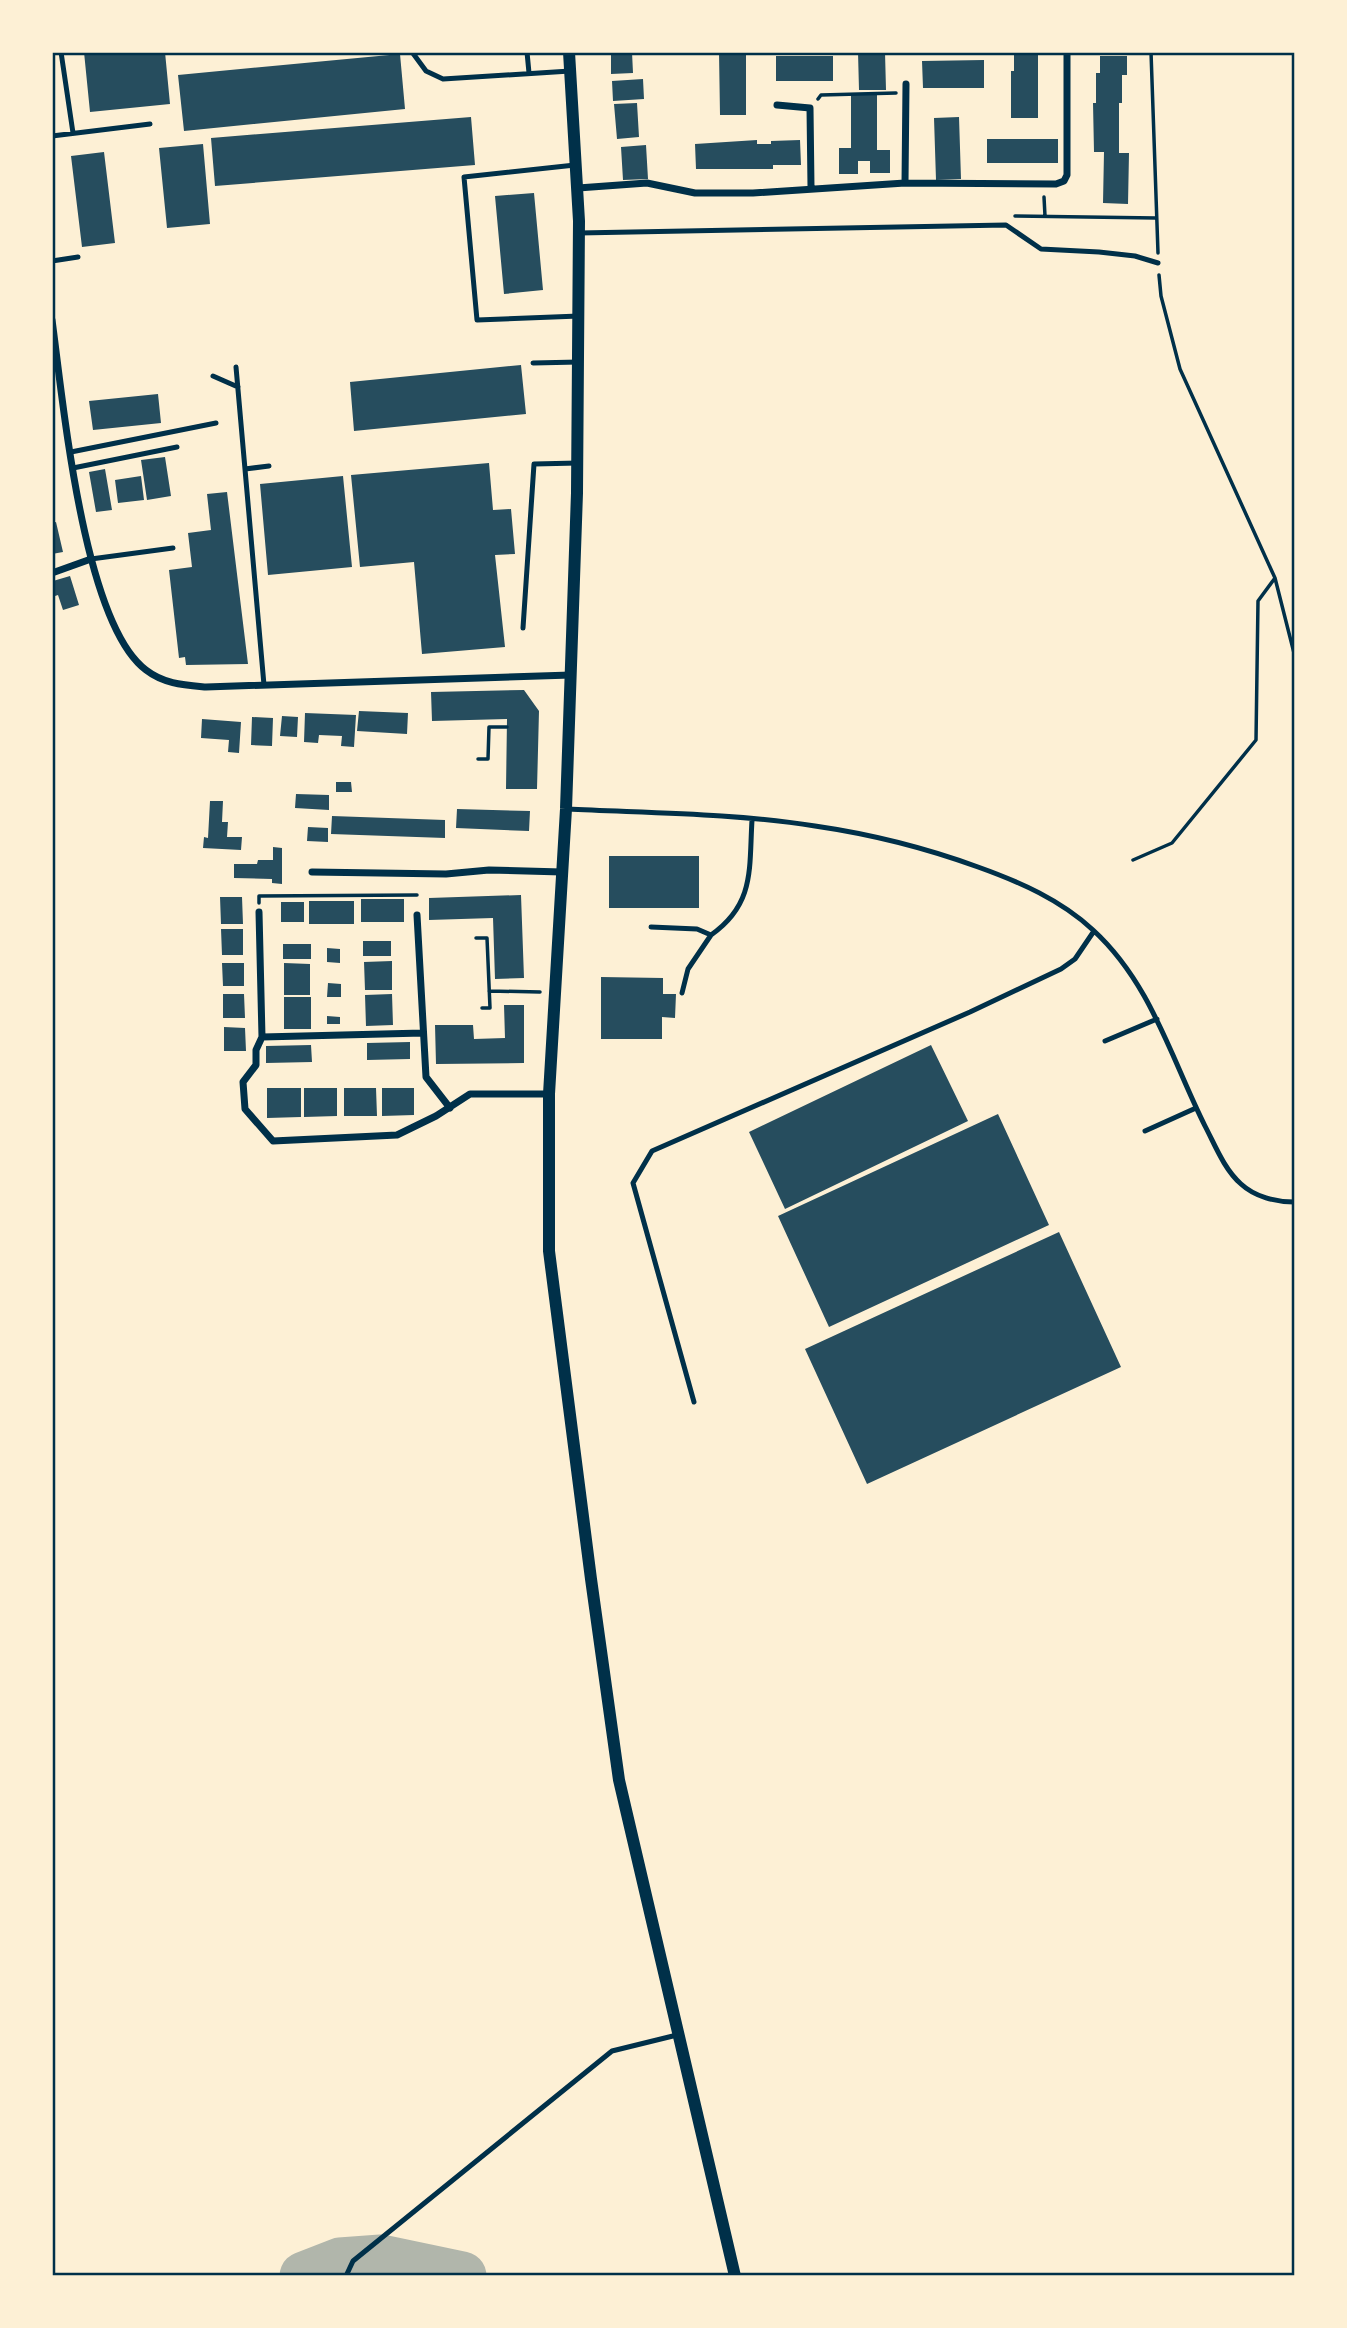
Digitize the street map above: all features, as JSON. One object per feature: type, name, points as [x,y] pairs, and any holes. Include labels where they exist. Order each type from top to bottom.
[{"type":"street","points":[[569,52],[579,233],[578,463],[566,808],[549,1094],[549,1251],[590,1579],[620,1780],[734,2276]]},
{"type":"street","points":[[578,188],[647,183],[695,192],[753,193],[811,187],[905,183],[1044,186],[1064,181],[1067,175],[1067,52]]},
{"type":"street","points":[[905,183],[906,88]]},
{"type":"street","points":[[777,105],[810,108],[811,187]]},
{"type":"street","points":[[52,320],[73,468],[91,559],[113,627],[127,650],[145,670],[166,682],[206,687],[571,675]]},
{"type":"street","points":[[52,573],[91,559]]},
{"type":"street","points":[[312,872],[562,872]]},
{"type":"street","points":[[259,912],[262,1037],[256,1050],[256,1065],[243,1082],[245,1109],[273,1141],[397,1135],[450,1108],[470,1094],[549,1094]]},
{"type":"street","points":[[418,915],[426,1077],[450,1108]]},
{"type":"street","points":[[262,1037],[423,1033]]},
{"type":"lane","points":[[61,52],[73,133]]},
{"type":"lane","points":[[412,52],[426,71],[443,79],[570,71]]},
{"type":"lane","points":[[527,52],[529,73]]},
{"type":"lane","points":[[52,136],[150,124]]},
{"type":"lane","points":[[576,165],[464,177],[477,320],[579,316]]},
{"type":"lane","points":[[579,233],[1006,225],[1041,249],[1135,256],[1158,263]]},
{"type":"lane","points":[[52,261],[78,257]]},
{"type":"lane","points":[[533,363],[579,362]]},
{"type":"lane","points":[[236,367],[264,685]]},
{"type":"lane","points":[[213,376],[238,387]]},
{"type":"lane","points":[[71,452],[216,423]]},
{"type":"lane","points":[[73,468],[177,447]]},
{"type":"lane","points":[[523,628],[534,464],[578,463]]},
{"type":"lane","points":[[245,469],[269,466]]},
{"type":"lane","points":[[91,559],[173,548]]},
{"type":"lane","points":[[566,808],[813,825],[871,836],[955,859],[1017,881],[1038,892],[1094,930],[1134,978],[1157,1019],[1196,1108],[1228,1169],[1241,1185],[1259,1196],[1280,1202],[1294,1202]]},
{"type":"lane","points":[[682,993],[688,969],[711,935],[734,916],[746,891],[752,820]]},
{"type":"lane","points":[[651,927],[697,929],[711,935]]},
{"type":"lane","points":[[694,1402],[633,1183],[652,1151],[1061,970],[1075,959],[1094,930]]},
{"type":"lane","points":[[1105,1041],[1157,1019]]},
{"type":"lane","points":[[1145,1131],[1196,1108]]},
{"type":"lane","points":[[346,2276],[353,2261],[612,2051],[678,2035]]},
{"type":"path","points":[[1151,52],[1161,296],[1180,369],[1275,578],[1294,653]]},
{"type":"path","points":[[810,108],[821,95],[906,88]]},
{"type":"path","points":[[1044,186],[1045,216]]},
{"type":"path","points":[[1133,860],[1172,843],[1256,740],[1258,601],[1275,578]]},
{"type":"path","points":[[478,760],[488,759],[489,727],[508,727]]},
{"type":"path","points":[[416,873],[418,915]]},
{"type":"path","points":[[259,912],[259,896],[417,895]]},
{"type":"path","points":[[476,938],[487,938],[490,1009],[482,1008]]},
{"type":"path","points":[[489,991],[555,993]]},
{"type":"building","points":[[84,52],[165,52],[170,104],[90,112]]},
{"type":"building","points":[[611,52],[632,52],[633,73],[611,74]]},
{"type":"building","points":[[719,52],[746,52],[746,115],[720,115]]},
{"type":"building","points":[[858,52],[885,52],[886,90],[859,90]]},
{"type":"building","points":[[1014,52],[1038,52],[1038,118],[1011,118],[1011,71],[1014,71]]},
{"type":"building","points":[[400,54],[405,109],[184,131],[178,75]]},
{"type":"building","points":[[776,56],[833,56],[833,81],[776,81]]},
{"type":"building","points":[[1100,56],[1127,56],[1127,75],[1122,75],[1122,103],[1119,103],[1119,153],[1129,153],[1128,204],[1103,203],[1104,152],[1094,152],[1093,103],[1096,103],[1096,73],[1100,73]]},
{"type":"building","points":[[984,60],[984,88],[923,88],[922,61]]},
{"type":"building","points":[[643,79],[644,99],[613,101],[612,81]]},
{"type":"building","points":[[851,94],[877,94],[877,150],[890,150],[890,173],[870,173],[870,161],[858,161],[858,174],[839,174],[839,148],[851,148]]},
{"type":"building","points":[[637,103],[639,137],[617,139],[614,104]]},
{"type":"building","points":[[471,117],[475,165],[215,186],[211,138]]},
{"type":"building","points":[[959,117],[961,179],[936,180],[934,118]]},
{"type":"building","points":[[987,139],[1058,139],[1058,163],[987,163]]},
{"type":"building","points":[[757,140],[757,144],[771,144],[771,141],[800,140],[801,165],[773,165],[773,169],[696,169],[695,144]]},
{"type":"building","points":[[203,144],[210,224],[167,228],[159,148]]},
{"type":"building","points":[[646,145],[648,179],[623,180],[621,147]]},
{"type":"building","points":[[104,152],[115,243],[82,247],[71,156]]},
{"type":"building","points":[[534,193],[543,290],[504,294],[495,196]]},
{"type":"building","points":[[521,365],[526,414],[354,431],[350,382]]},
{"type":"building","points":[[158,394],[161,423],[93,430],[89,401]]},
{"type":"building","points":[[165,457],[171,496],[147,500],[141,460]]},
{"type":"building","points":[[489,463],[493,510],[511,509],[515,554],[495,555],[505,647],[422,654],[414,562],[360,567],[351,475]]},
{"type":"building","points":[[105,469],[112,510],[96,512],[89,472]]},
{"type":"building","points":[[141,476],[144,500],[118,503],[115,480]]},
{"type":"building","points":[[343,476],[352,567],[268,575],[260,484]]},
{"type":"building","points":[[227,492],[248,664],[186,665],[185,657],[179,658],[169,570],[192,567],[188,533],[211,530],[207,494]]},
{"type":"building","points":[[56,522],[63,552],[52,554],[52,523]]},
{"type":"building","points":[[70,576],[79,605],[63,610],[58,595],[52,597],[52,583]]},
{"type":"building","points":[[524,690],[539,711],[537,789],[506,789],[507,719],[432,721],[431,692]]},
{"type":"building","points":[[359,711],[408,713],[407,734],[357,731]]},
{"type":"building","points":[[305,713],[356,715],[354,747],[341,746],[342,736],[319,735],[318,743],[304,742]]},
{"type":"building","points":[[282,716],[298,717],[297,737],[280,736]]},
{"type":"building","points":[[252,717],[273,718],[272,746],[251,745]]},
{"type":"building","points":[[202,719],[241,722],[239,753],[228,752],[229,740],[201,738]]},
{"type":"building","points":[[336,782],[351,782],[352,792],[336,792]]},
{"type":"building","points":[[296,794],[329,795],[329,810],[295,808]]},
{"type":"building","points":[[210,801],[223,801],[222,822],[228,822],[227,837],[242,837],[241,850],[203,848],[204,837],[208,838]]},
{"type":"building","points":[[457,809],[530,811],[529,831],[456,828]]},
{"type":"building","points":[[332,816],[445,820],[445,838],[331,834]]},
{"type":"building","points":[[308,827],[328,828],[328,842],[307,841]]},
{"type":"building","points":[[273,847],[282,848],[282,884],[272,883],[272,879],[234,878],[234,864],[257,864],[258,860],[273,860]]},
{"type":"building","points":[[609,856],[699,856],[699,908],[609,908]]},
{"type":"building","points":[[521,895],[524,978],[495,979],[493,918],[429,920],[429,898]]},
{"type":"building","points":[[220,897],[242,897],[243,924],[221,924]]},
{"type":"building","points":[[361,899],[404,899],[404,922],[361,922]]},
{"type":"building","points":[[309,901],[354,901],[354,924],[309,924]]},
{"type":"building","points":[[281,902],[304,902],[304,922],[281,922]]},
{"type":"building","points":[[221,929],[243,929],[243,955],[222,955]]},
{"type":"building","points":[[363,941],[391,941],[391,956],[363,956]]},
{"type":"building","points":[[283,944],[311,944],[311,959],[283,959]]},
{"type":"building","points":[[327,948],[340,949],[340,963],[327,962]]},
{"type":"building","points":[[392,961],[392,990],[365,990],[364,962]]},
{"type":"building","points":[[222,963],[244,963],[244,986],[223,986]]},
{"type":"building","points":[[284,963],[310,964],[310,995],[284,995]]},
{"type":"building","points":[[601,977],[663,978],[663,994],[676,994],[675,1018],[662,1017],[662,1039],[601,1039]]},
{"type":"building","points":[[328,983],[341,984],[341,997],[327,997]]},
{"type":"building","points":[[223,994],[244,994],[245,1018],[223,1018]]},
{"type":"building","points":[[392,994],[393,1025],[366,1026],[365,995]]},
{"type":"building","points":[[284,997],[311,997],[311,1029],[284,1029]]},
{"type":"building","points":[[504,1005],[524,1005],[524,1063],[436,1064],[435,1025],[473,1025],[474,1039],[505,1038]]},
{"type":"building","points":[[327,1016],[340,1017],[340,1024],[327,1024]]},
{"type":"building","points":[[224,1027],[245,1028],[246,1051],[224,1051]]},
{"type":"building","points":[[410,1042],[410,1059],[367,1060],[367,1043]]},
{"type":"building","points":[[311,1045],[312,1062],[266,1063],[266,1046]]},
{"type":"building","points":[[931,1045],[968,1121],[785,1209],[749,1132]]},
{"type":"building","points":[[267,1088],[301,1088],[301,1117],[267,1118]]},
{"type":"building","points":[[304,1088],[337,1088],[337,1116],[304,1117]]},
{"type":"building","points":[[344,1088],[376,1088],[377,1116],[344,1116]]},
{"type":"building","points":[[382,1088],[414,1088],[414,1115],[382,1116]]},
{"type":"building","points":[[998,1114],[1049,1225],[829,1327],[778,1216]]},
{"type":"building","points":[[1059,1232],[1121,1367],[867,1484],[805,1349]]},
{"type":"taxiway","points":[[304,2276],[340,2262],[381,2259],[462,2276]]}]
